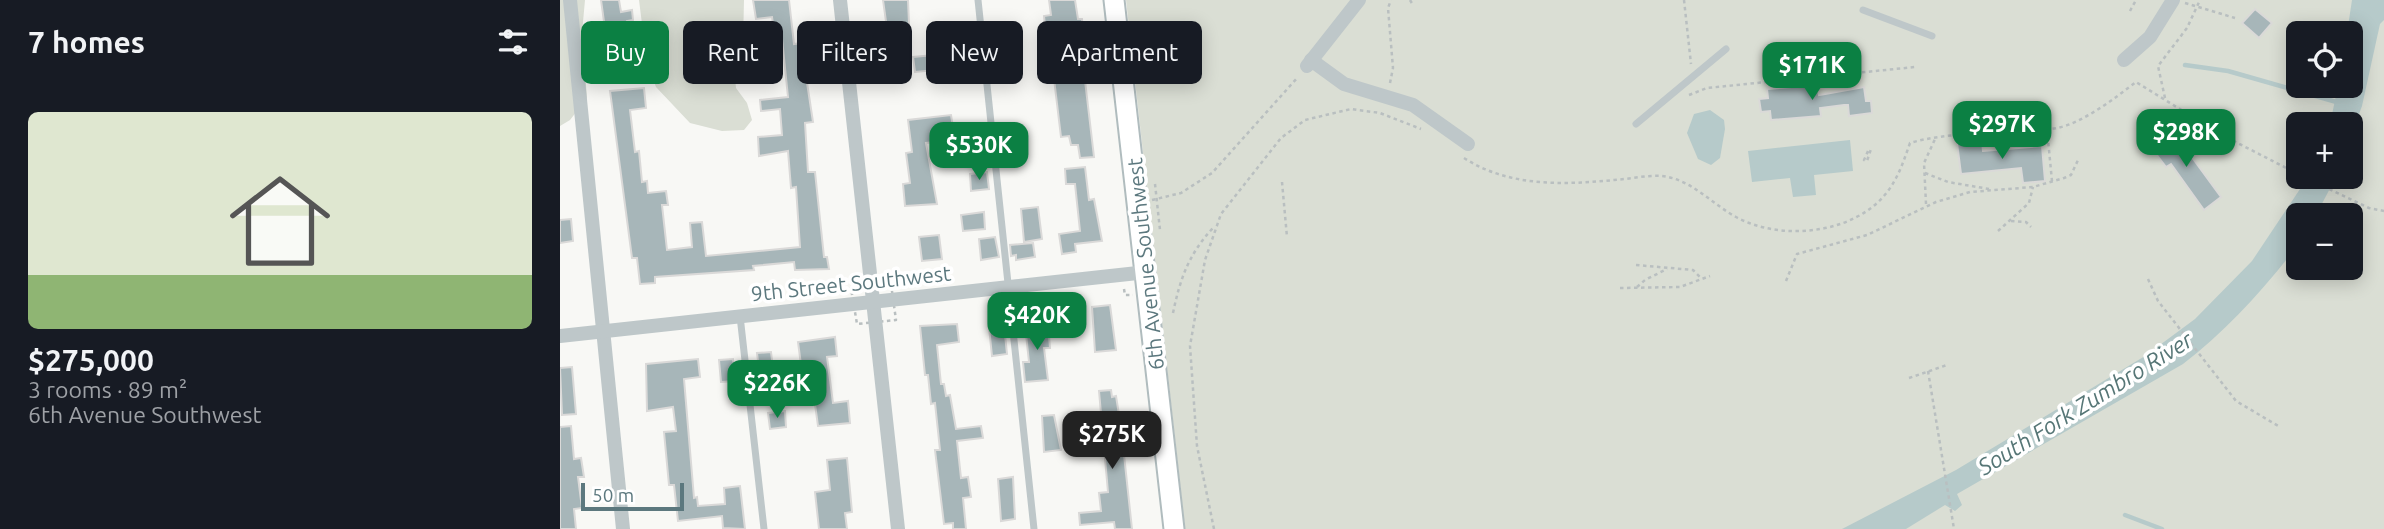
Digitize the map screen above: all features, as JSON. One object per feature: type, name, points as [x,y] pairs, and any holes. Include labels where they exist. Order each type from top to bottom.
[{"type":"street","points":[[570,0],[623,529]]},
{"type":"street","points":[[840,0],[898,529]]},
{"type":"street","name":"6th Avenue Southwest","points":[[1114,0],[1148,200],[1147,272],[1174,529]]},
{"type":"street","points":[[1359,0],[1309,63],[1344,84],[1386,96],[1423,111],[1468,144]]},
{"type":"street","points":[[2124,60],[2150,37],[2174,0]]},
{"type":"street","name":"9th Street Southwest","points":[[560,336],[1147,272]]},
{"type":"lane","points":[[978,0],[1034,529]]},
{"type":"lane","points":[[1863,10],[1932,36]]},
{"type":"lane","points":[[1636,124],[1726,49]]},
{"type":"lane","points":[[740,316],[764,529]]},
{"type":"path","points":[[1380,113],[1393,68],[1388,8],[1391,0]]},
{"type":"path","points":[[1410,0],[1413,5]]},
{"type":"path","points":[[1684,0],[1692,78]]},
{"type":"path","points":[[2130,11],[2136,0]]},
{"type":"path","points":[[2165,98],[2158,66],[2180,38],[2200,0]]},
{"type":"path","points":[[2198,7],[2235,18]]},
{"type":"path","points":[[1148,200],[1181,193],[1212,173],[1309,63]]},
{"type":"path","points":[[1681,100],[1707,88],[1914,66]]},
{"type":"path","points":[[1481,167],[1536,183],[1672,178],[1752,224],[1791,231],[1810,230],[1842,225],[1874,206],[1900,173],[1910,143],[1936,137],[2059,128],[2079,120],[2136,82],[2222,135],[2286,168]]},
{"type":"path","points":[[1173,313],[1180,279],[1188,259],[1281,138],[1305,120],[1351,108],[1380,113],[1407,123]]},
{"type":"path","points":[[2047,129],[2052,181]]},
{"type":"path","points":[[1926,206],[1926,153],[1936,137]]},
{"type":"path","points":[[1786,281],[1797,254],[1867,235],[1926,206],[1993,189],[2033,187],[2071,175],[2078,160]]},
{"type":"path","points":[[1924,172],[1948,182],[1993,189]]},
{"type":"path","points":[[1282,182],[1287,237]]},
{"type":"path","points":[[1155,184],[1148,200],[1160,230]]},
{"type":"path","points":[[1998,232],[2029,204],[2033,187]]},
{"type":"path","points":[[2328,189],[2357,203],[2384,211]]},
{"type":"path","points":[[2011,221],[2026,222],[2031,227]]},
{"type":"path","points":[[1214,529],[1197,446],[1190,354],[1205,260],[1216,225]]},
{"type":"path","points":[[1636,265],[1693,270],[1700,277]]},
{"type":"path","points":[[1637,287],[1644,280],[1667,269]]},
{"type":"path","points":[[1620,288],[1692,285],[1700,277],[1710,276]]},
{"type":"path","points":[[2148,279],[2158,301],[2236,401],[2280,427]]},
{"type":"path","points":[[1909,378],[1947,365]]},
{"type":"path","points":[[1928,371],[1954,529]]},
{"type":"shaded area","points":[[560,0],[585,0],[581,21],[581,84],[586,84],[587,98],[570,120],[560,126]]},
{"type":"shaded area","points":[[639,0],[744,0],[744,21],[683,21],[683,84],[736,84],[747,103],[752,120],[744,130],[722,131],[690,123],[656,87],[655,84],[669,84],[669,21],[642,21]]},
{"type":"shaded area","points":[[1126,0],[2384,0],[2384,529],[1185,529],[1135,84],[1202,84],[1202,21],[1128,21]]},
{"type":"water","points":[[2352,0],[2384,0],[2384,20],[2380,24],[2362,106],[2360,112],[2333,112],[2335,98],[2363,98],[2363,21],[2349,21]]},
{"type":"water","points":[[1710,110],[1724,120],[1725,129],[1720,158],[1711,165],[1698,159],[1687,133],[1694,114]]},
{"type":"water","points":[[1850,140],[1853,171],[1814,175],[1816,195],[1793,197],[1790,178],[1752,182],[1748,151]]},
{"type":"water","points":[[2300,189],[2330,189],[2322,203],[2291,203]]},
{"type":"water","name":"South Fork Zumbro River","points":[[2286,210],[2286,260],[2242,310],[2183,364],[1957,494],[1962,505],[1955,511],[1945,505],[1906,529],[1842,529],[1956,470],[2145,356],[2195,319],[2252,261]]},
{"type":"building","points":[[601,0],[619,0],[621,12],[632,10],[633,20],[604,21]]},
{"type":"building","points":[[753,0],[789,0],[794,44],[797,44],[797,84],[807,84],[813,122],[805,123],[808,172],[815,172],[824,257],[827,257],[829,269],[795,270],[794,262],[753,266],[754,270],[655,277],[655,283],[640,284],[637,258],[632,258],[610,91],[644,88],[646,108],[630,110],[635,152],[639,151],[642,182],[647,181],[648,193],[666,191],[668,205],[662,205],[667,250],[692,247],[690,223],[702,222],[706,256],[800,247],[796,187],[791,188],[788,151],[759,156],[758,137],[782,135],[780,109],[761,111],[760,100],[788,97],[783,21],[773,21],[772,17],[756,19]]},
{"type":"building","points":[[883,0],[908,0],[909,21],[886,21]]},
{"type":"building","points":[[1049,0],[1075,0],[1078,19],[1082,21],[1045,21],[1044,16],[1051,15]]},
{"type":"building","points":[[2255,9],[2272,23],[2259,38],[2242,23]]},
{"type":"building","points":[[926,56],[926,71],[915,72],[913,57]]},
{"type":"building","points":[[1055,84],[1085,84],[1094,157],[1080,158],[1078,145],[1071,145],[1069,136],[1061,137]]},
{"type":"building","points":[[1817,85],[1819,95],[1864,87],[1866,101],[1871,101],[1872,113],[1849,116],[1848,105],[1844,105],[1820,108],[1821,116],[1771,120],[1770,111],[1761,112],[1759,99],[1768,98],[1767,89]]},
{"type":"building","points":[[951,115],[955,140],[926,143],[937,204],[905,206],[903,184],[910,183],[906,153],[912,152],[908,120]]},
{"type":"building","points":[[2172,130],[2221,197],[2204,210],[2171,164],[2166,167],[2150,146]]},
{"type":"building","points":[[1982,141],[1983,151],[2042,146],[2045,181],[2023,183],[2021,168],[1961,174],[1957,143]]},
{"type":"building","points":[[1085,167],[1089,200],[1094,199],[1102,241],[1075,244],[1076,252],[1062,254],[1059,234],[1080,231],[1075,184],[1066,184],[1065,169]]},
{"type":"building","points":[[987,172],[989,189],[971,191],[970,174]]},
{"type":"building","points":[[1038,207],[1042,239],[1024,242],[1021,209]]},
{"type":"building","points":[[984,212],[985,229],[963,231],[961,215]]},
{"type":"building","points":[[571,219],[573,241],[560,243],[560,220]]},
{"type":"building","points":[[939,235],[942,259],[922,261],[919,237]]},
{"type":"building","points":[[995,237],[999,257],[981,260],[979,239]]},
{"type":"building","points":[[1033,243],[1035,257],[1016,260],[1016,255],[1011,256],[1010,245]]},
{"type":"building","points":[[1110,305],[1116,350],[1095,352],[1092,307]]},
{"type":"building","points":[[1048,323],[1050,348],[1044,348],[1048,380],[1025,382],[1023,362],[1029,362],[1025,325]]},
{"type":"building","points":[[957,324],[959,342],[937,345],[941,384],[944,384],[946,396],[950,395],[956,429],[981,426],[983,438],[957,441],[961,478],[968,477],[971,497],[963,498],[966,529],[953,529],[953,523],[944,524],[935,450],[940,450],[935,403],[931,404],[928,375],[925,375],[920,326]]},
{"type":"building","points":[[1004,325],[1007,354],[992,356],[989,327]]},
{"type":"building","points":[[835,337],[837,356],[827,357],[833,403],[848,401],[850,423],[818,426],[814,397],[800,399],[798,381],[803,380],[798,342]]},
{"type":"building","points":[[771,352],[777,401],[763,403],[757,353]]},
{"type":"building","points":[[698,359],[700,377],[684,379],[694,498],[697,497],[698,506],[725,504],[724,488],[740,486],[745,529],[723,528],[722,516],[678,521],[674,485],[669,485],[664,432],[676,431],[673,407],[647,411],[646,364]]},
{"type":"building","points":[[733,359],[735,381],[721,382],[719,360]]},
{"type":"building","points":[[572,367],[576,414],[562,415],[560,368]]},
{"type":"building","points":[[1111,390],[1112,397],[1116,396],[1121,427],[1132,529],[1115,529],[1114,522],[1080,525],[1079,513],[1101,511],[1099,493],[1108,492],[1099,391]]},
{"type":"building","points":[[785,411],[786,427],[770,429],[768,413]]},
{"type":"building","points":[[1054,415],[1061,450],[1044,452],[1042,416]]},
{"type":"building","points":[[571,426],[574,459],[581,458],[584,477],[578,477],[582,508],[574,509],[576,529],[560,529],[560,427]]},
{"type":"building","points":[[847,458],[852,512],[845,513],[847,529],[819,529],[815,492],[830,490],[827,460]]},
{"type":"building","points":[[1013,477],[1015,519],[1001,521],[998,479]]},
{"type":"waterway","points":[[2185,65],[2228,71],[2340,103]]},
{"type":"waterway","points":[[2125,515],[2162,529]]}]
